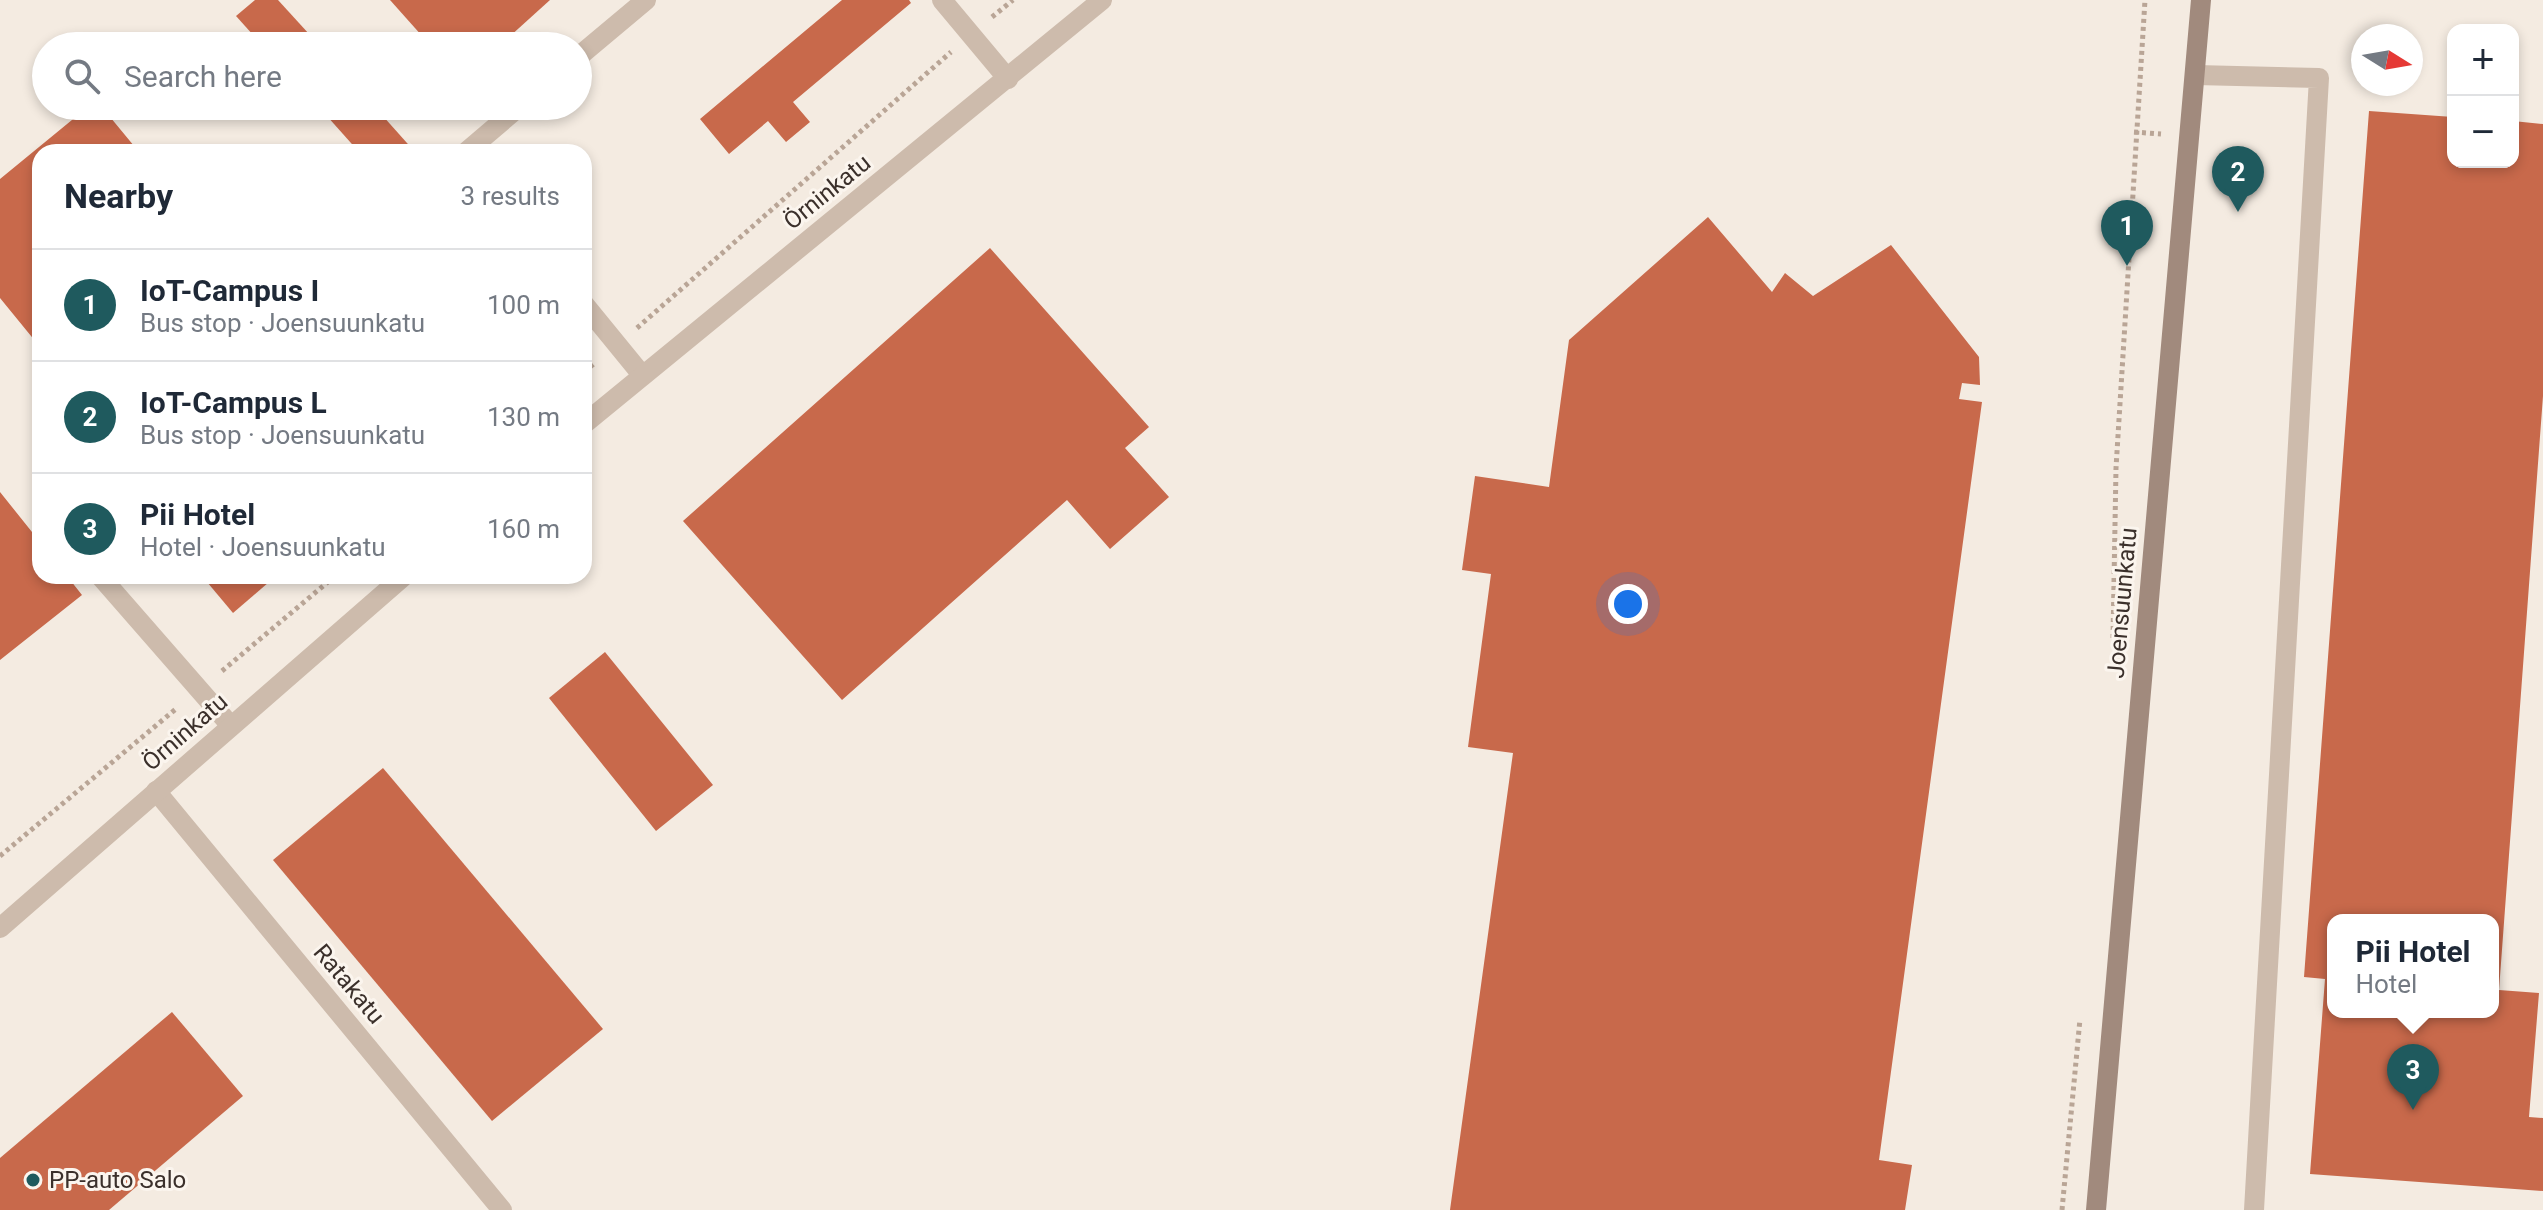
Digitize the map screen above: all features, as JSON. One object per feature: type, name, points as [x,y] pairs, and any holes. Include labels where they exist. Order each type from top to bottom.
[{"type":"street","points":[[592,45],[646,0]]},
{"type":"street","points":[[942,0],[1008,79]]},
{"type":"street","name":"Örninkatu","points":[[592,417],[1102,0]]},
{"type":"street","name":"Joensuunkatu","points":[[2096,1210],[2116,946],[2201,0]]},
{"type":"street","points":[[2196,75],[2319,78],[2254,1210]]},
{"type":"street","points":[[475,144],[504,120]]},
{"type":"street","points":[[592,313],[642,375]]},
{"type":"street","points":[[107,584],[231,726]]},
{"type":"street","name":"Örninkatu","points":[[0,928],[395,584]]},
{"type":"street","name":"Ratakatu","points":[[156,791],[502,1210]]},
{"type":"path","points":[[592,365],[1013,0]]},
{"type":"path","points":[[2113,647],[2116,468],[2145,0]]},
{"type":"path","points":[[0,856],[325,584]]},
{"type":"path","points":[[2062,1210],[2080,1011]]},
{"type":"building","points":[[255,0],[278,0],[307,32],[250,32],[236,16]]},
{"type":"building","points":[[390,0],[550,0],[515,32],[419,32]]},
{"type":"building","points":[[842,0],[909,0],[911,3],[793,102],[810,122],[786,142],[768,121],[729,154],[700,119]]},
{"type":"building","points":[[2369,111],[2447,117],[2447,168],[2519,168],[2519,122],[2543,124],[2543,396],[2499,990],[2539,993],[2529,1117],[2543,1118],[2543,1191],[2310,1174],[2325,979],[2304,977]]},
{"type":"building","points":[[72,120],[113,120],[132,144],[43,144]]},
{"type":"building","points":[[330,120],[386,120],[408,144],[352,144]]},
{"type":"building","points":[[32,153],[32,337],[0,298],[0,179]]},
{"type":"building","points":[[1708,217],[1772,292],[1785,273],[1813,296],[1891,245],[1979,357],[1980,385],[1962,383],[1959,399],[1982,402],[1879,1160],[1912,1165],[1905,1210],[1450,1210],[1513,753],[1468,747],[1491,574],[1462,570],[1475,476],[1549,487],[1569,340]]},
{"type":"building","points":[[990,248],[1149,427],[1125,448],[1169,497],[1110,549],[1067,500],[842,700],[683,521]]},
{"type":"building","points":[[0,492],[32,532],[32,584],[73,584],[82,595],[0,660]]},
{"type":"building","points":[[209,584],[267,584],[233,613]]},
{"type":"building","points":[[605,652],[713,785],[656,831],[549,698]]},
{"type":"building","points":[[383,768],[603,1029],[492,1121],[273,860]]},
{"type":"building","points":[[172,1012],[243,1096],[109,1210],[0,1210],[0,1158]]},
{"type":"place","name":"IoT-Campus L","points":[[2238,212]]},
{"type":"place","name":"IoT-Campus I","points":[[2127,266]]},
{"type":"place","name":"Pii Hotel","points":[[2413,1110]]},
{"type":"place","name":"PP-auto Salo","points":[[33,1180]]}]
